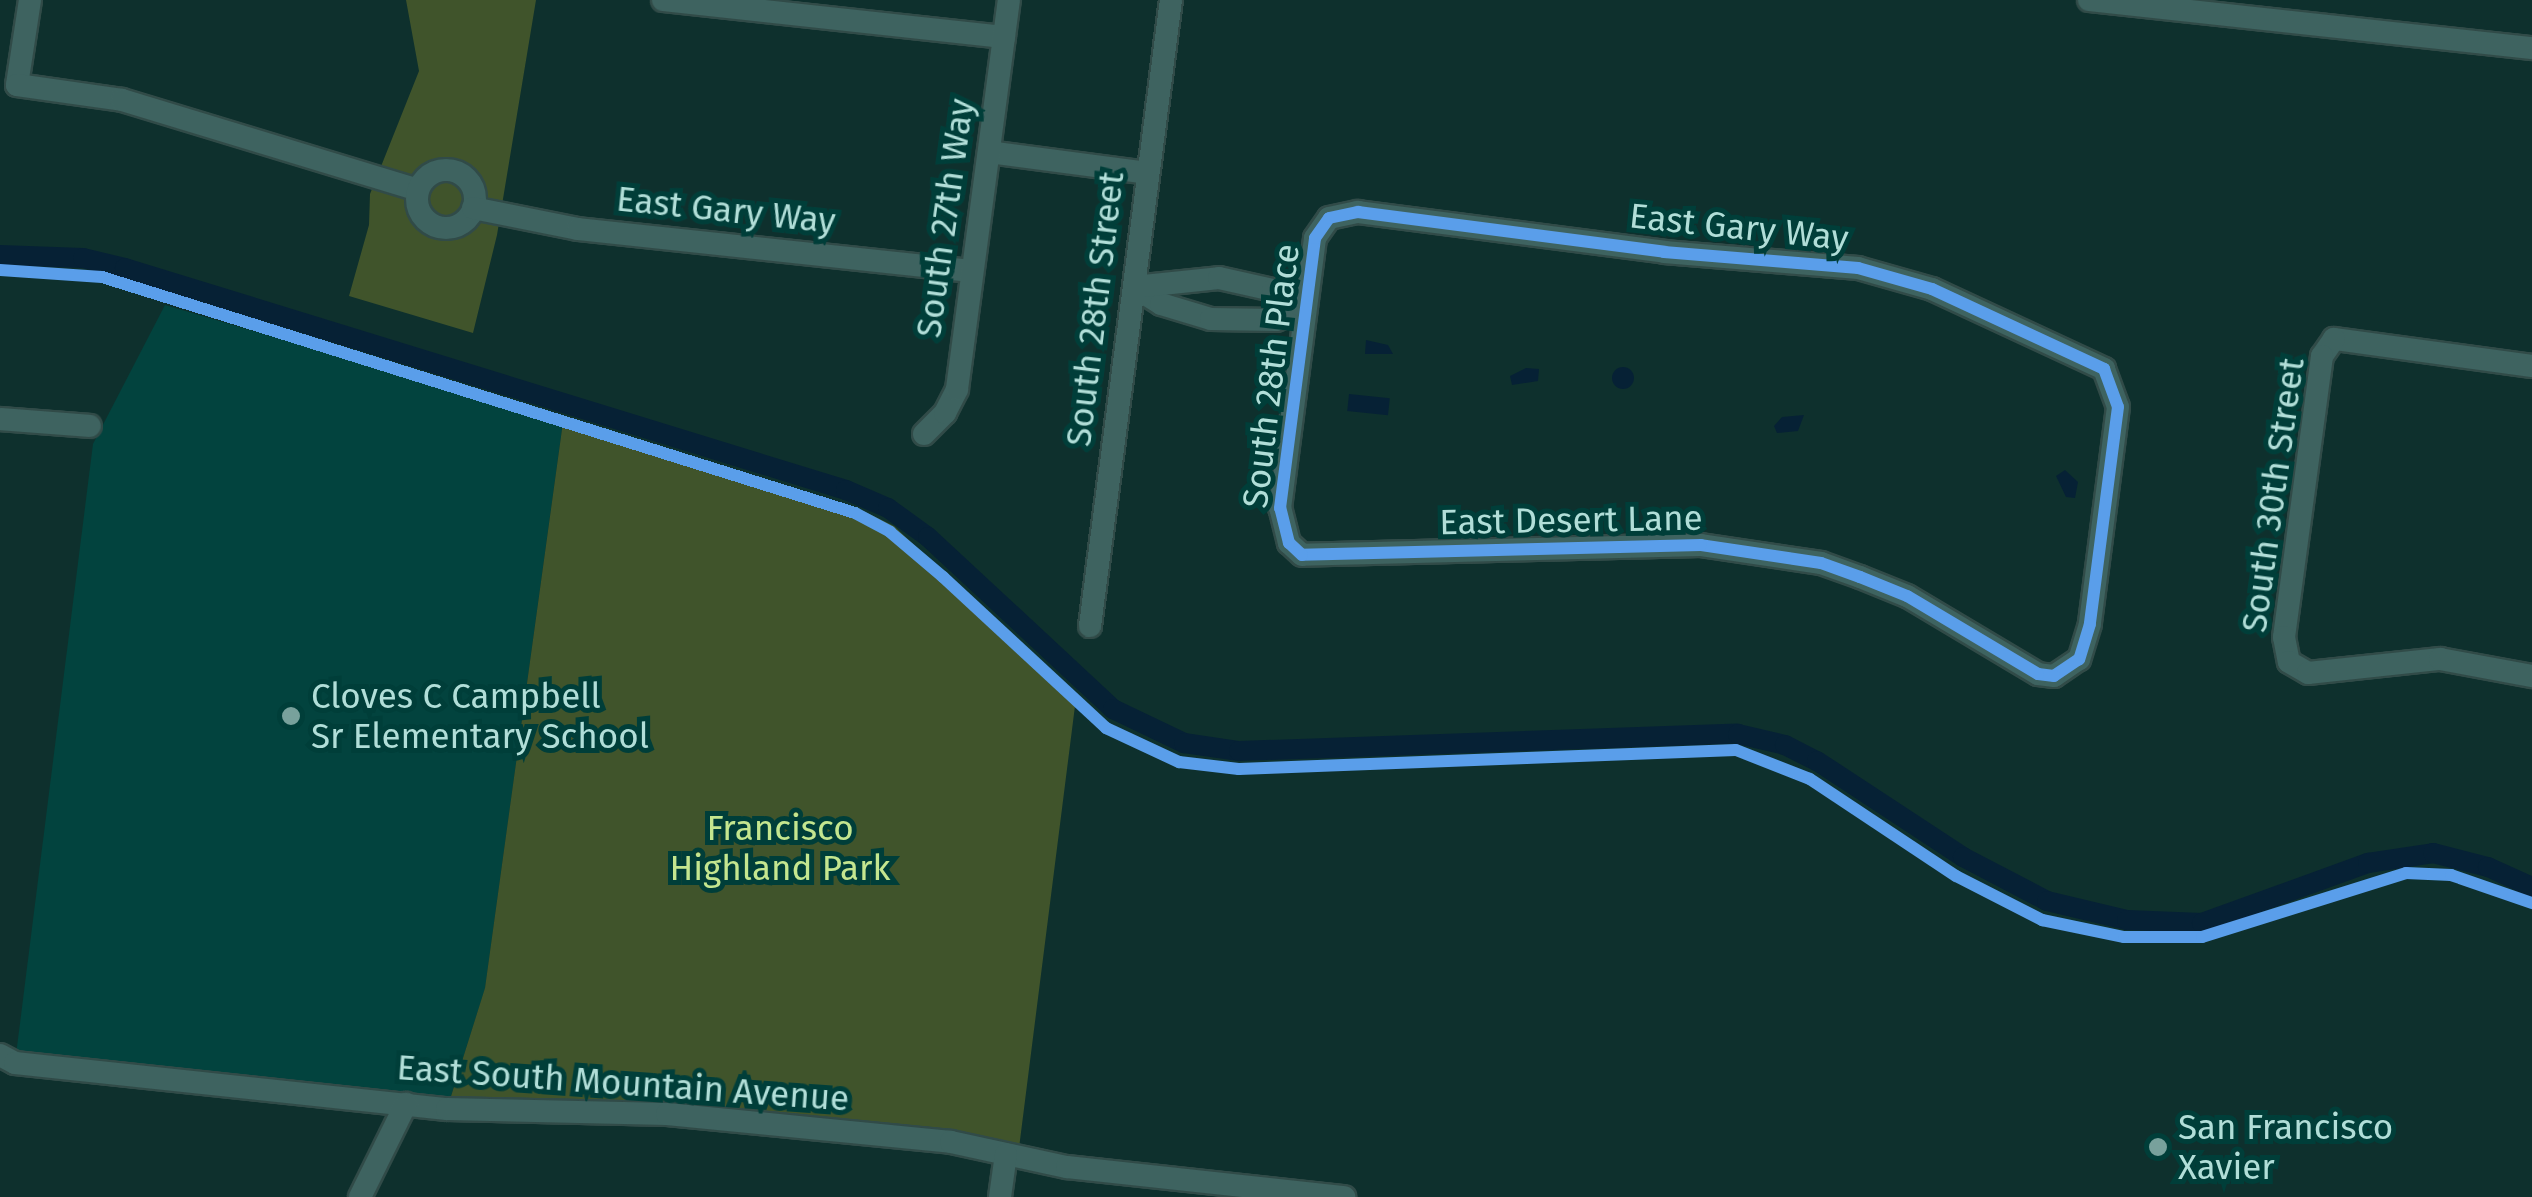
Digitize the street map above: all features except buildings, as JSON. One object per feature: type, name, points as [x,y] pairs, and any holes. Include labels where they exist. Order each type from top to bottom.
[{"type":"street","points":[[30,0],[17,85],[122,100],[418,190]]},
{"type":"street","points":[[663,0],[1004,37]]},
{"type":"street","name":"South 27th Way","points":[[924,434],[957,388],[1009,0]]},
{"type":"street","name":"South 28th Street","points":[[1090,626],[1171,0]]},
{"type":"street","points":[[2088,0],[2532,48]]},
{"type":"street","points":[[989,152],[1148,173]]},
{"type":"street","points":[[457,172],[474,190],[474,208],[453,227],[434,225],[420,212],[418,190],[431,173],[457,172]]},
{"type":"street","name":"East Gary Way","points":[[474,208],[578,230],[972,272]]},
{"type":"street","name":"East Gary Way","points":[[1329,218],[1358,212],[1664,252],[1760,255],[1858,268],[1932,289],[2069,347],[2104,369],[2115,386],[2118,407],[2090,624],[2085,647],[2068,669]]},
{"type":"street","name":"South 28th Place","points":[[1289,543],[1280,508],[1315,238],[1329,218]]},
{"type":"street","points":[[1217,319],[1219,278]]},
{"type":"street","points":[[1134,287],[1219,278],[1273,290],[1305,308]]},
{"type":"street","points":[[1134,287],[1161,304],[1217,319],[1276,320],[1305,308]]},
{"type":"street","name":"South 30th Street","points":[[2532,366],[2334,339],[2322,356],[2284,637],[2289,662],[2308,673],[2440,659],[2532,676]]},
{"type":"street","points":[[0,419],[90,426]]},
{"type":"street","name":"East Desert Lane","points":[[1289,543],[1320,559],[1674,544],[1805,560],[1907,596],[2038,674],[2068,669]]},
{"type":"street","name":"East South Mountain Avenue","points":[[5,1064],[406,1104],[543,1115],[667,1114],[951,1142],[1067,1167],[1344,1197]]},
{"type":"street","points":[[360,1197],[406,1104]]},
{"type":"street","points":[[1000,1197],[1006,1154]]},
{"type":"shaded area","name":"Cloves C Campbell Sr Elementary School","points":[[165,305],[563,422],[485,989],[447,1109],[15,1063],[93,444]]},
{"type":"green space","points":[[406,0],[536,0],[497,235],[473,333],[349,296],[369,225],[370,194],[419,71]]},
{"type":"green space","name":"Francisco Highland Park","points":[[563,422],[857,508],[894,526],[1076,698],[1018,1156],[951,1142],[447,1109],[485,988]]},
{"type":"water","points":[[1366,340],[1388,345],[1393,354],[1365,354]]},
{"type":"water","points":[[1619,367],[1627,367],[1634,378],[1627,389],[1619,389],[1612,382],[1612,374]]},
{"type":"water","points":[[1526,368],[1539,369],[1538,381],[1512,385],[1510,376]]},
{"type":"water","points":[[1349,394],[1390,398],[1388,415],[1347,411]]},
{"type":"water","points":[[1804,415],[1798,431],[1777,433],[1774,426],[1782,417]]},
{"type":"water","points":[[2065,470],[2078,482],[2075,498],[2066,497],[2056,476]]},
{"type":"waterway","points":[[0,255],[83,258],[125,268],[846,490],[888,508],[928,537],[1113,709],[1184,743],[1239,751],[1738,734],[1785,745],[1817,761],[1963,857],[2047,901],[2127,920],[2202,923],[2368,863],[2433,853],[2488,867],[2532,887]]},
{"type":"cycle path","points":[[1358,212],[1664,252],[1858,268],[1932,289],[2104,369],[2118,407],[2090,624],[2079,659],[2054,676],[2038,674],[1907,596],[1860,577],[1821,563],[1701,545],[1302,555],[1289,543],[1280,508],[1315,238],[1329,218],[1358,212]]},
{"type":"cycle path","points":[[0,270],[102,277],[855,513],[890,532],[943,577],[1106,728],[1179,762],[1239,769],[1736,750],[1810,779],[1956,876],[2042,920],[2124,937],[2202,937],[2406,873],[2451,875],[2532,903]]},
{"type":"place","name":"Cloves C Campbell Sr Elementary School","points":[[291,716]]},
{"type":"place","name":"San Francisco Xavier","points":[[2158,1147]]}]
